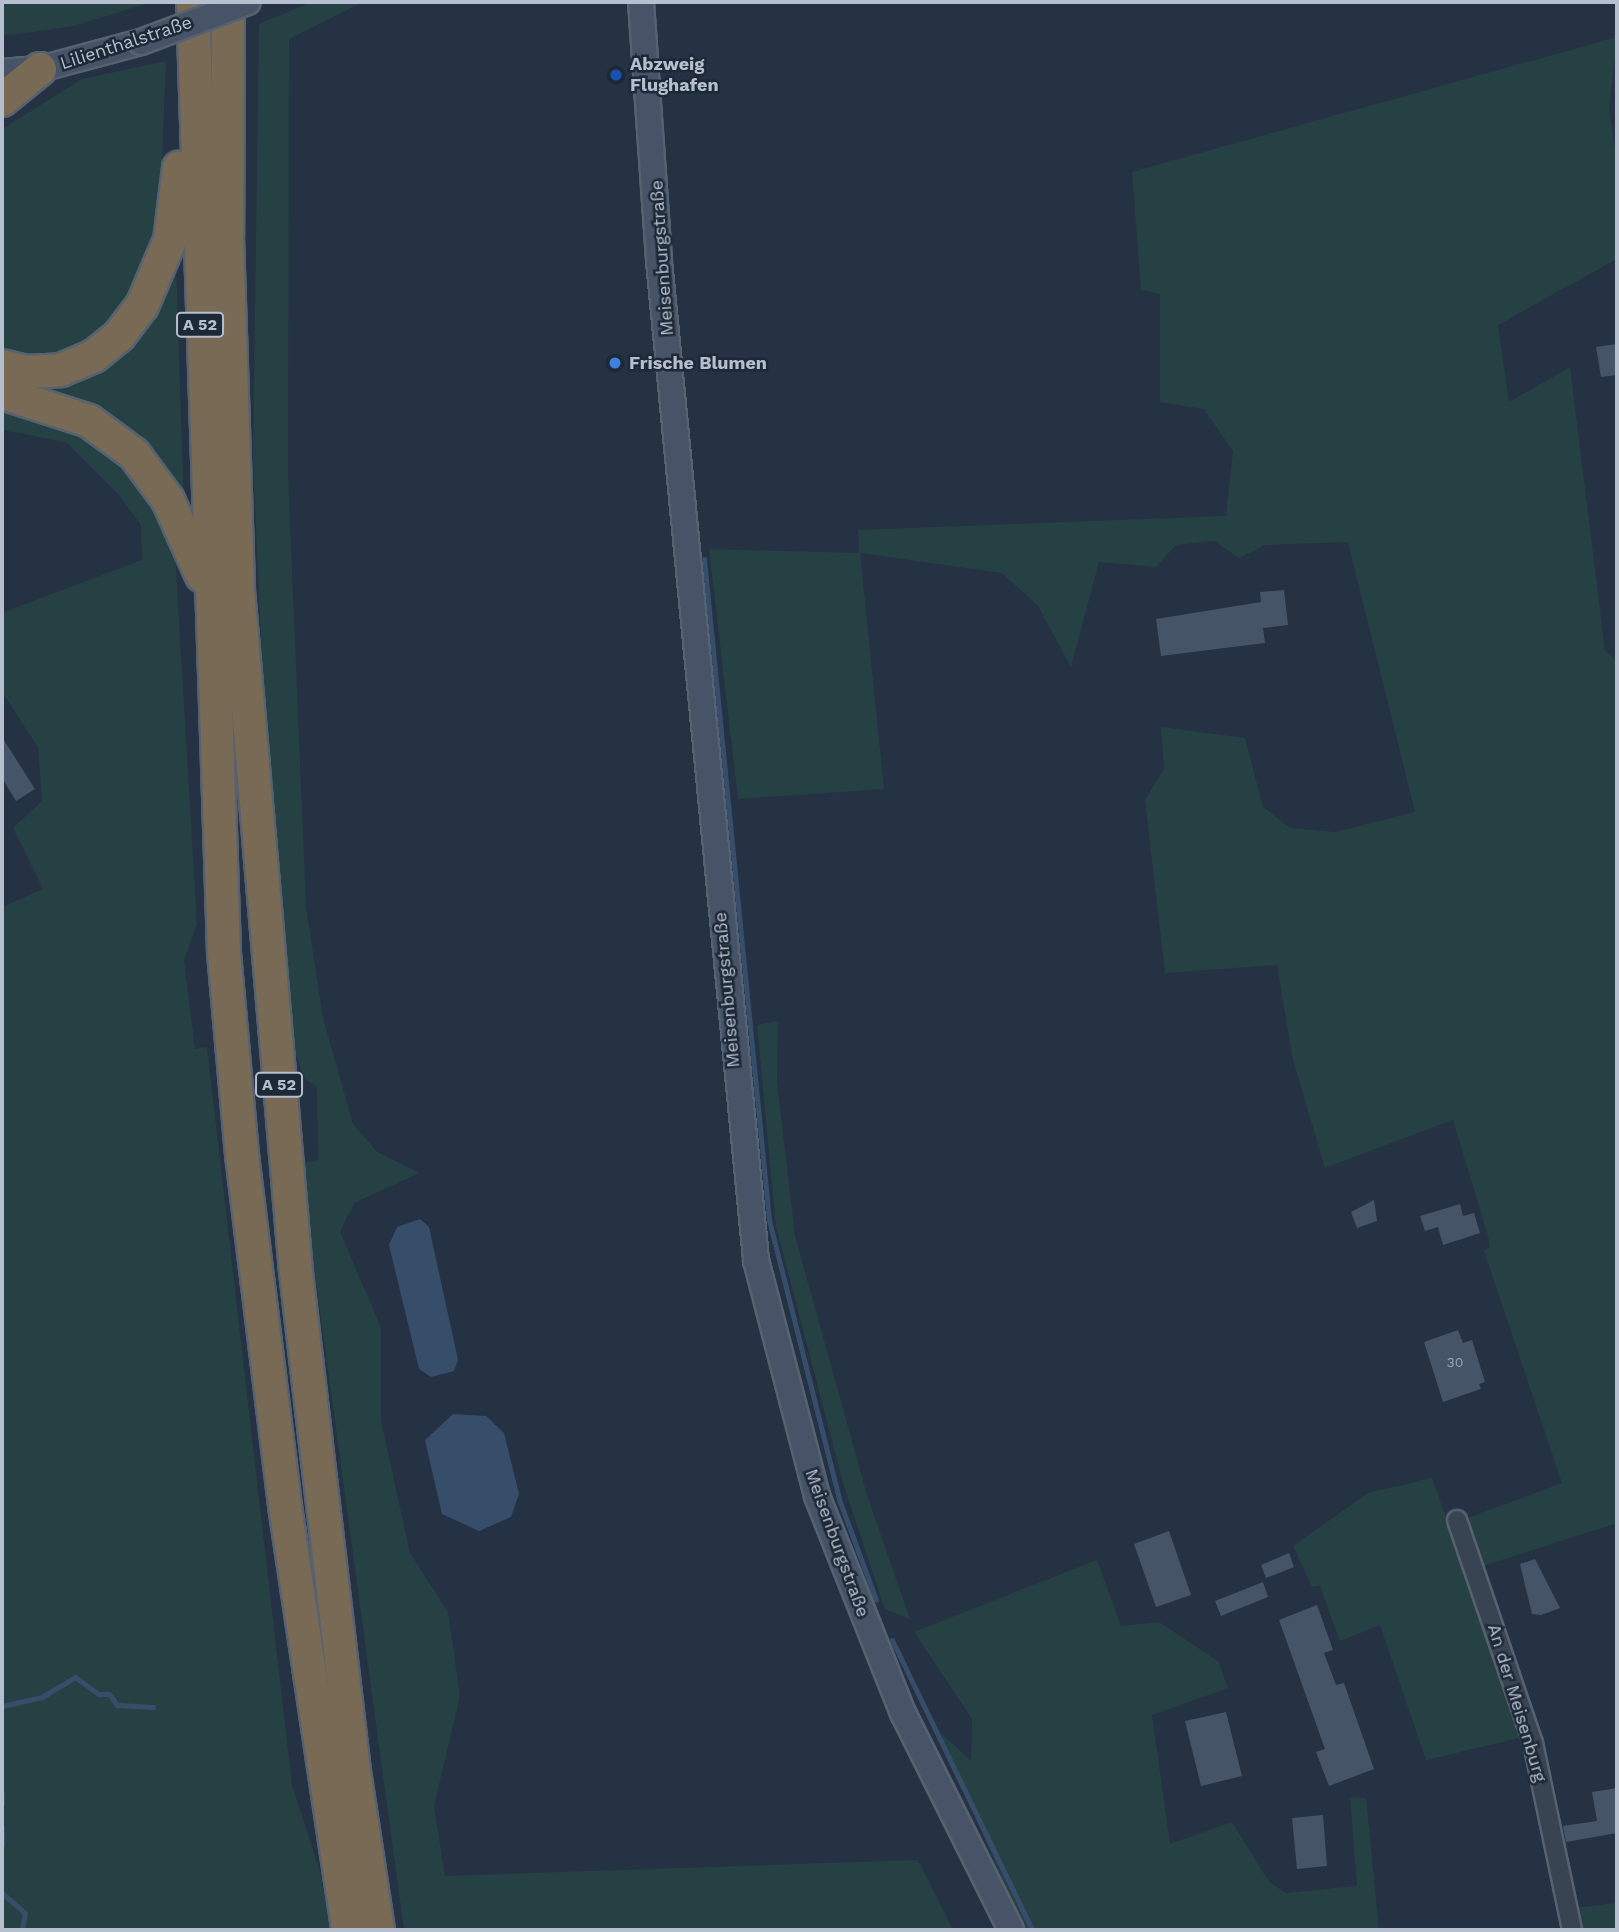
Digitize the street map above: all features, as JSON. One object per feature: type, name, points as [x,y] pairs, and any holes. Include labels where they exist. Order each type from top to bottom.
[{"type":"highway","name":"A 52","points":[[193,2],[191,60],[208,590],[224,953],[242,1155],[285,1506],[348,1930]]},
{"type":"highway","name":"A 52","points":[[228,2],[227,236],[239,604],[296,1272],[354,1771],[378,1930]]},
{"type":"highway","points":[[2,366],[26,372],[61,370],[94,356],[120,336],[142,306],[170,240],[191,60]]},
{"type":"highway","points":[[2,100],[40,69]]},
{"type":"highway","points":[[2,393],[89,421],[134,454],[168,500],[208,590]]},
{"type":"main road","name":"Lilienthalstraße","points":[[2,72],[40,69],[141,42],[248,2]]},
{"type":"main road","name":"Meisenburgstraße","points":[[641,2],[659,261],[756,1260],[826,1520],[903,1713],[1011,1930]]},
{"type":"street","name":"An der Meisenburg","points":[[1457,1520],[1533,1743],[1572,1930]]},
{"type":"green space","points":[[2,2],[152,2],[73,26],[12,35],[2,34]]},
{"type":"green space","points":[[312,2],[363,2],[289,39],[288,472],[306,907],[323,1018],[353,1124],[377,1152],[419,1173],[354,1203],[340,1232],[381,1328],[381,1421],[410,1553],[448,1612],[460,1696],[434,1806],[445,1876],[918,1860],[953,1930],[404,1930],[300,1163],[318,1160],[317,1087],[305,1079],[290,1038],[269,819],[253,460],[259,24]]},
{"type":"green space","points":[[1617,37],[1609,109],[1617,162],[1617,259],[1498,325],[1509,402],[1570,367],[1605,651],[1617,661],[1617,1523],[1480,1567],[1463,1520],[1562,1483],[1484,1251],[1490,1247],[1488,1236],[1453,1120],[1325,1168],[1293,1060],[1277,965],[1165,973],[1145,800],[1164,769],[1161,727],[1245,738],[1263,807],[1290,828],[1335,832],[1415,812],[1348,542],[1265,545],[1239,558],[1214,541],[1176,545],[1156,567],[1099,562],[1071,667],[1038,606],[1002,573],[860,553],[884,789],[738,799],[709,549],[859,553],[858,530],[1226,516],[1233,451],[1204,409],[1160,402],[1160,294],[1141,290],[1132,172]]},
{"type":"green space","points":[[166,61],[159,239],[128,300],[89,345],[43,360],[2,351],[2,129],[82,79]]},
{"type":"green space","points":[[176,260],[184,510],[28,386],[68,378]]},
{"type":"green space","points":[[2,405],[81,429],[134,467],[163,506],[175,553],[197,924],[184,960],[195,1049],[207,1047],[292,1785],[321,1875],[330,1930],[2,1930],[2,907],[43,889],[13,828],[42,801],[38,747],[2,692],[2,613],[142,560],[141,525],[118,494],[67,443],[2,429]]},
{"type":"green space","points":[[778,1021],[777,1082],[795,1236],[867,1495],[910,1619],[885,1609],[843,1483],[776,1226],[757,1025]]},
{"type":"green space","points":[[1432,1478],[1524,1737],[1426,1760],[1380,1625],[1340,1641],[1320,1586],[1312,1587],[1293,1546],[1368,1493]]},
{"type":"green space","points":[[1097,1560],[1121,1626],[1159,1622],[1218,1661],[1228,1688],[1152,1715],[1170,1844],[1232,1822],[1269,1882],[1286,1893],[1357,1886],[1350,1797],[1366,1798],[1379,1930],[1023,1930],[940,1732],[971,1761],[972,1719],[914,1632]]},
{"type":"green space","points":[[1617,1903],[1617,1930],[1577,1930],[1573,1908]]},
{"type":"water","points":[[420,1219],[429,1227],[458,1360],[454,1371],[431,1377],[419,1369],[389,1245],[397,1227]]},
{"type":"water","points":[[453,1414],[486,1416],[504,1433],[519,1494],[511,1517],[479,1531],[442,1514],[425,1440]]},
{"type":"building","points":[[1617,344],[1617,375],[1601,377],[1596,347]]},
{"type":"building","points":[[1284,590],[1288,625],[1263,628],[1265,643],[1161,656],[1156,619],[1261,602],[1260,592]]},
{"type":"building","points":[[2,737],[35,789],[16,801],[2,778]]},
{"type":"building","points":[[1374,1200],[1377,1221],[1357,1228],[1351,1212]]},
{"type":"building","points":[[1460,1204],[1463,1216],[1474,1213],[1480,1233],[1443,1245],[1438,1227],[1425,1231],[1420,1216]]},
{"type":"building","points":[[1458,1330],[1463,1343],[1472,1340],[1485,1382],[1479,1384],[1481,1389],[1443,1402],[1424,1342]]},
{"type":"building","points":[[1169,1531],[1191,1595],[1156,1607],[1134,1544]]},
{"type":"building","points":[[1289,1553],[1294,1567],[1266,1578],[1261,1565]]},
{"type":"building","points":[[1535,1559],[1560,1608],[1541,1615],[1532,1614],[1520,1564]]},
{"type":"building","points":[[1263,1582],[1268,1597],[1221,1616],[1215,1601]]},
{"type":"building","points":[[1317,1605],[1333,1650],[1324,1653],[1336,1685],[1344,1683],[1374,1769],[1329,1786],[1316,1752],[1325,1749],[1279,1620]]},
{"type":"building","points":[[1226,1712],[1242,1776],[1201,1786],[1185,1721]]},
{"type":"building","points":[[1617,1788],[1617,1833],[1566,1842],[1563,1826],[1597,1821],[1592,1792]]},
{"type":"building","points":[[1323,1815],[1327,1866],[1297,1869],[1292,1818]]},
{"type":"waterway","points":[[704,559],[769,1220],[840,1502],[876,1600]]},
{"type":"waterway","points":[[892,1640],[1032,1930]]},
{"type":"waterway","points":[[2,1706],[42,1697],[75,1677],[98,1694],[109,1694],[117,1705],[153,1707]]},
{"type":"waterway","points":[[2,1793],[2,1803]]},
{"type":"waterway","points":[[2,1827],[2,1845]]},
{"type":"waterway","points":[[2,1893],[25,1913],[22,1930]]},
{"type":"place","name":"Abzweig Flughafen","points":[[616,75]]},
{"type":"place","name":"Frische Blumen","points":[[615,363]]}]
